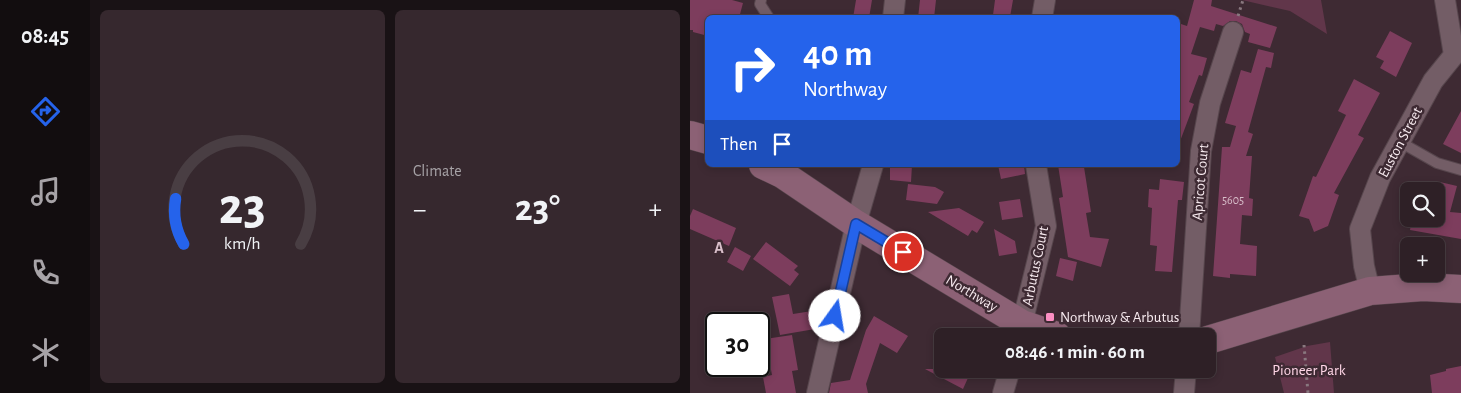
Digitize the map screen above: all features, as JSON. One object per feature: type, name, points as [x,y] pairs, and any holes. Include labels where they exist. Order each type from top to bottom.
[{"type":"street","points":[[893,15],[895,0]]},
{"type":"street","points":[[1042,15],[1045,0]]},
{"type":"street","name":"Euston Street","points":[[1370,291],[1364,266],[1360,229],[1380,178],[1433,81],[1458,54],[1445,0]]},
{"type":"street","name":"Apricot Court","points":[[1190,328],[1201,150],[1210,103],[1233,32]]},
{"type":"street","points":[[690,135],[705,139]]},
{"type":"street","name":"Northway","points":[[766,167],[782,174],[1018,328]]},
{"type":"street","points":[[817,393],[856,224],[872,167]]},
{"type":"street","name":"Arbutus Court","points":[[1021,328],[1046,226],[1036,167]]},
{"type":"street","points":[[1216,338],[1370,291],[1423,287],[1461,289]]},
{"type":"street","points":[[1003,393],[1007,378]]},
{"type":"street","points":[[1184,393],[1185,378]]},
{"type":"lane","points":[[761,0],[760,4],[767,15]]},
{"type":"lane","points":[[1400,142],[1437,163],[1461,170]]},
{"type":"path","points":[[1304,345],[1308,393]]},
{"type":"green space","points":[[1242,0],[1321,0],[1327,34],[1290,11]]},
{"type":"green space","name":"Pioneer Park","points":[[1330,342],[1334,393],[1284,393],[1275,357],[1307,346]]},
{"type":"building","points":[[690,0],[732,0],[743,3],[740,15],[705,15],[705,35],[690,30]]},
{"type":"building","points":[[856,0],[872,0],[870,15],[854,15]]},
{"type":"building","points":[[920,0],[936,0],[934,15],[918,15]]},
{"type":"building","points":[[995,0],[1013,0],[1010,15],[993,15]]},
{"type":"building","points":[[1194,0],[1212,0],[1211,6],[1277,27],[1270,48],[1248,42],[1250,34],[1245,32],[1242,24],[1236,21],[1230,21],[1223,26],[1216,24],[1214,31],[1200,27],[1191,54],[1207,58],[1202,76],[1199,75],[1189,102],[1194,104],[1180,141],[1180,24],[1187,26]]},
{"type":"building","points":[[1390,31],[1412,43],[1396,77],[1380,68],[1384,61],[1376,57]]},
{"type":"building","points":[[1258,49],[1274,53],[1271,68],[1266,67],[1248,132],[1253,134],[1246,156],[1252,156],[1249,198],[1253,199],[1252,216],[1242,215],[1240,244],[1257,246],[1256,276],[1230,274],[1230,278],[1213,276],[1222,147],[1230,147],[1236,126],[1225,123],[1241,70],[1251,73]]},
{"type":"building","points":[[1354,79],[1380,93],[1358,135],[1364,138],[1334,193],[1339,195],[1328,226],[1314,232],[1309,219],[1299,216],[1313,176],[1316,177],[1346,115],[1338,111]]},
{"type":"building","points":[[1461,111],[1461,153],[1443,144]]},
{"type":"building","points":[[912,167],[911,182],[890,180],[890,168]]},
{"type":"building","points":[[998,167],[1024,167],[1025,174],[1001,179]]},
{"type":"building","points":[[1058,167],[1084,167],[1091,212],[1086,213],[1090,237],[1109,239],[1101,267],[1068,257],[1059,198],[1063,197]]},
{"type":"building","points":[[1160,179],[1184,182],[1182,200],[1178,200],[1172,272],[1155,271],[1157,246],[1150,245],[1152,208],[1148,207],[1149,189],[1159,190]]},
{"type":"building","points":[[1445,183],[1457,186],[1450,212],[1461,213],[1461,239],[1410,230],[1411,227],[1445,227]]},
{"type":"building","points":[[908,184],[935,187],[944,192],[937,204],[906,200]]},
{"type":"building","points":[[1020,199],[1023,217],[1002,220],[999,202]]},
{"type":"building","points":[[959,208],[984,222],[977,233],[972,230],[968,236],[928,212]]},
{"type":"building","points":[[693,209],[736,228],[729,246],[690,229],[690,216]]},
{"type":"building","points":[[994,229],[1015,241],[1017,253],[999,256]]},
{"type":"building","points":[[766,242],[798,266],[794,270],[799,274],[790,286],[753,259]]},
{"type":"building","points":[[735,247],[751,256],[743,271],[727,262]]},
{"type":"building","points":[[1060,258],[1077,262],[1073,281],[1056,276]]},
{"type":"building","points":[[789,294],[793,314],[812,311],[815,329],[780,335],[772,297]]},
{"type":"building","points":[[874,316],[908,336],[897,353],[880,343],[866,384],[868,393],[829,393],[831,383],[850,380],[866,330]]},
{"type":"building","points":[[792,335],[798,370],[792,371],[796,393],[766,393],[763,377],[770,377],[772,375],[770,338]]},
{"type":"building","points":[[1461,366],[1461,393],[1432,393],[1430,375]]},
{"type":"building","points":[[925,369],[934,369],[934,374]]},
{"type":"building","points":[[942,378],[968,378],[963,389]]},
{"type":"place","name":"Northway & Arbutus","points":[[1050,317]]},
{"type":"district","name":"A","points":[[719,247]]},
{"type":"route","points":[[835,316],[856,224],[903,252]]}]
